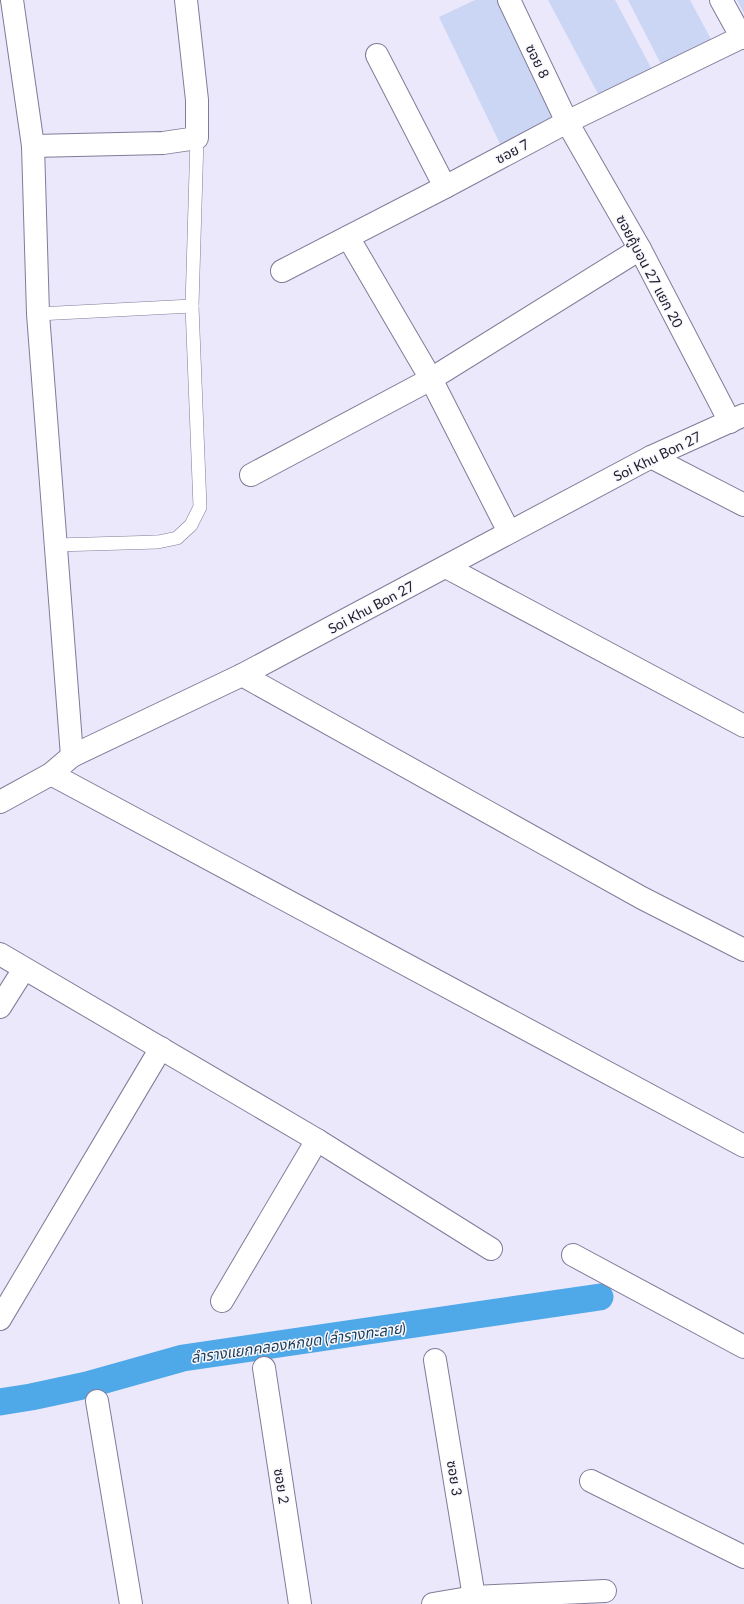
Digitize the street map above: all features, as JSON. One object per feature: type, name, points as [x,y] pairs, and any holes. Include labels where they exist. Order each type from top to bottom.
[{"type":"street","points":[[12,0],[33,146],[38,314],[57,545],[72,756]]},
{"type":"street","points":[[33,146],[163,143],[197,138],[197,100],[186,0]]},
{"type":"street","name":"ซอย 8","points":[[509,0],[567,122]]},
{"type":"street","points":[[721,0],[743,37]]},
{"type":"street","name":"ซอย 7","points":[[282,271],[567,122],[743,37]]},
{"type":"street","points":[[377,55],[445,187]]},
{"type":"street","name":"ซอยคู้บอน 27 แยก 20","points":[[567,122],[737,418]]},
{"type":"street","points":[[348,237],[431,379],[509,532]]},
{"type":"street","points":[[251,475],[431,379],[640,249]]},
{"type":"street","name":"Soi Khu Bon 27","points":[[0,802],[51,774],[72,756],[242,675],[651,457],[737,418]]},
{"type":"street","points":[[651,457],[744,506]]},
{"type":"street","points":[[446,567],[744,726]]},
{"type":"street","points":[[242,675],[642,898],[744,950]]},
{"type":"street","points":[[51,774],[744,1146]]},
{"type":"street","points":[[0,954],[317,1140],[491,1249]]},
{"type":"street","points":[[0,1007],[24,969]]},
{"type":"street","points":[[0,1319],[161,1048]]},
{"type":"street","points":[[222,1301],[317,1140]]},
{"type":"street","points":[[573,1256],[744,1347]]},
{"type":"street","name":"ซอย 3","points":[[435,1360],[474,1597]]},
{"type":"street","name":"ซอย 2","points":[[264,1368],[300,1604]]},
{"type":"street","points":[[97,1401],[131,1604]]},
{"type":"street","points":[[590,1481],[744,1557]]},
{"type":"street","points":[[433,1604],[474,1597],[606,1591]]},
{"type":"lane","points":[[57,545],[158,542],[177,538],[191,525],[200,507],[192,306],[197,138]]},
{"type":"lane","points":[[38,314],[192,306]]},
{"type":"building","points":[[475,0],[497,0],[558,124],[503,150],[439,17]]},
{"type":"building","points":[[548,0],[615,0],[656,77],[603,103]]},
{"type":"building","points":[[628,0],[690,0],[713,43],[663,68]]},
{"type":"building","points":[[737,0],[744,0],[744,13]]},
{"type":"waterway","name":"ลำรางแยกคลองหกขุด (ลำรางทะลาย)","points":[[0,1402],[87,1385],[183,1358],[600,1297]]}]
